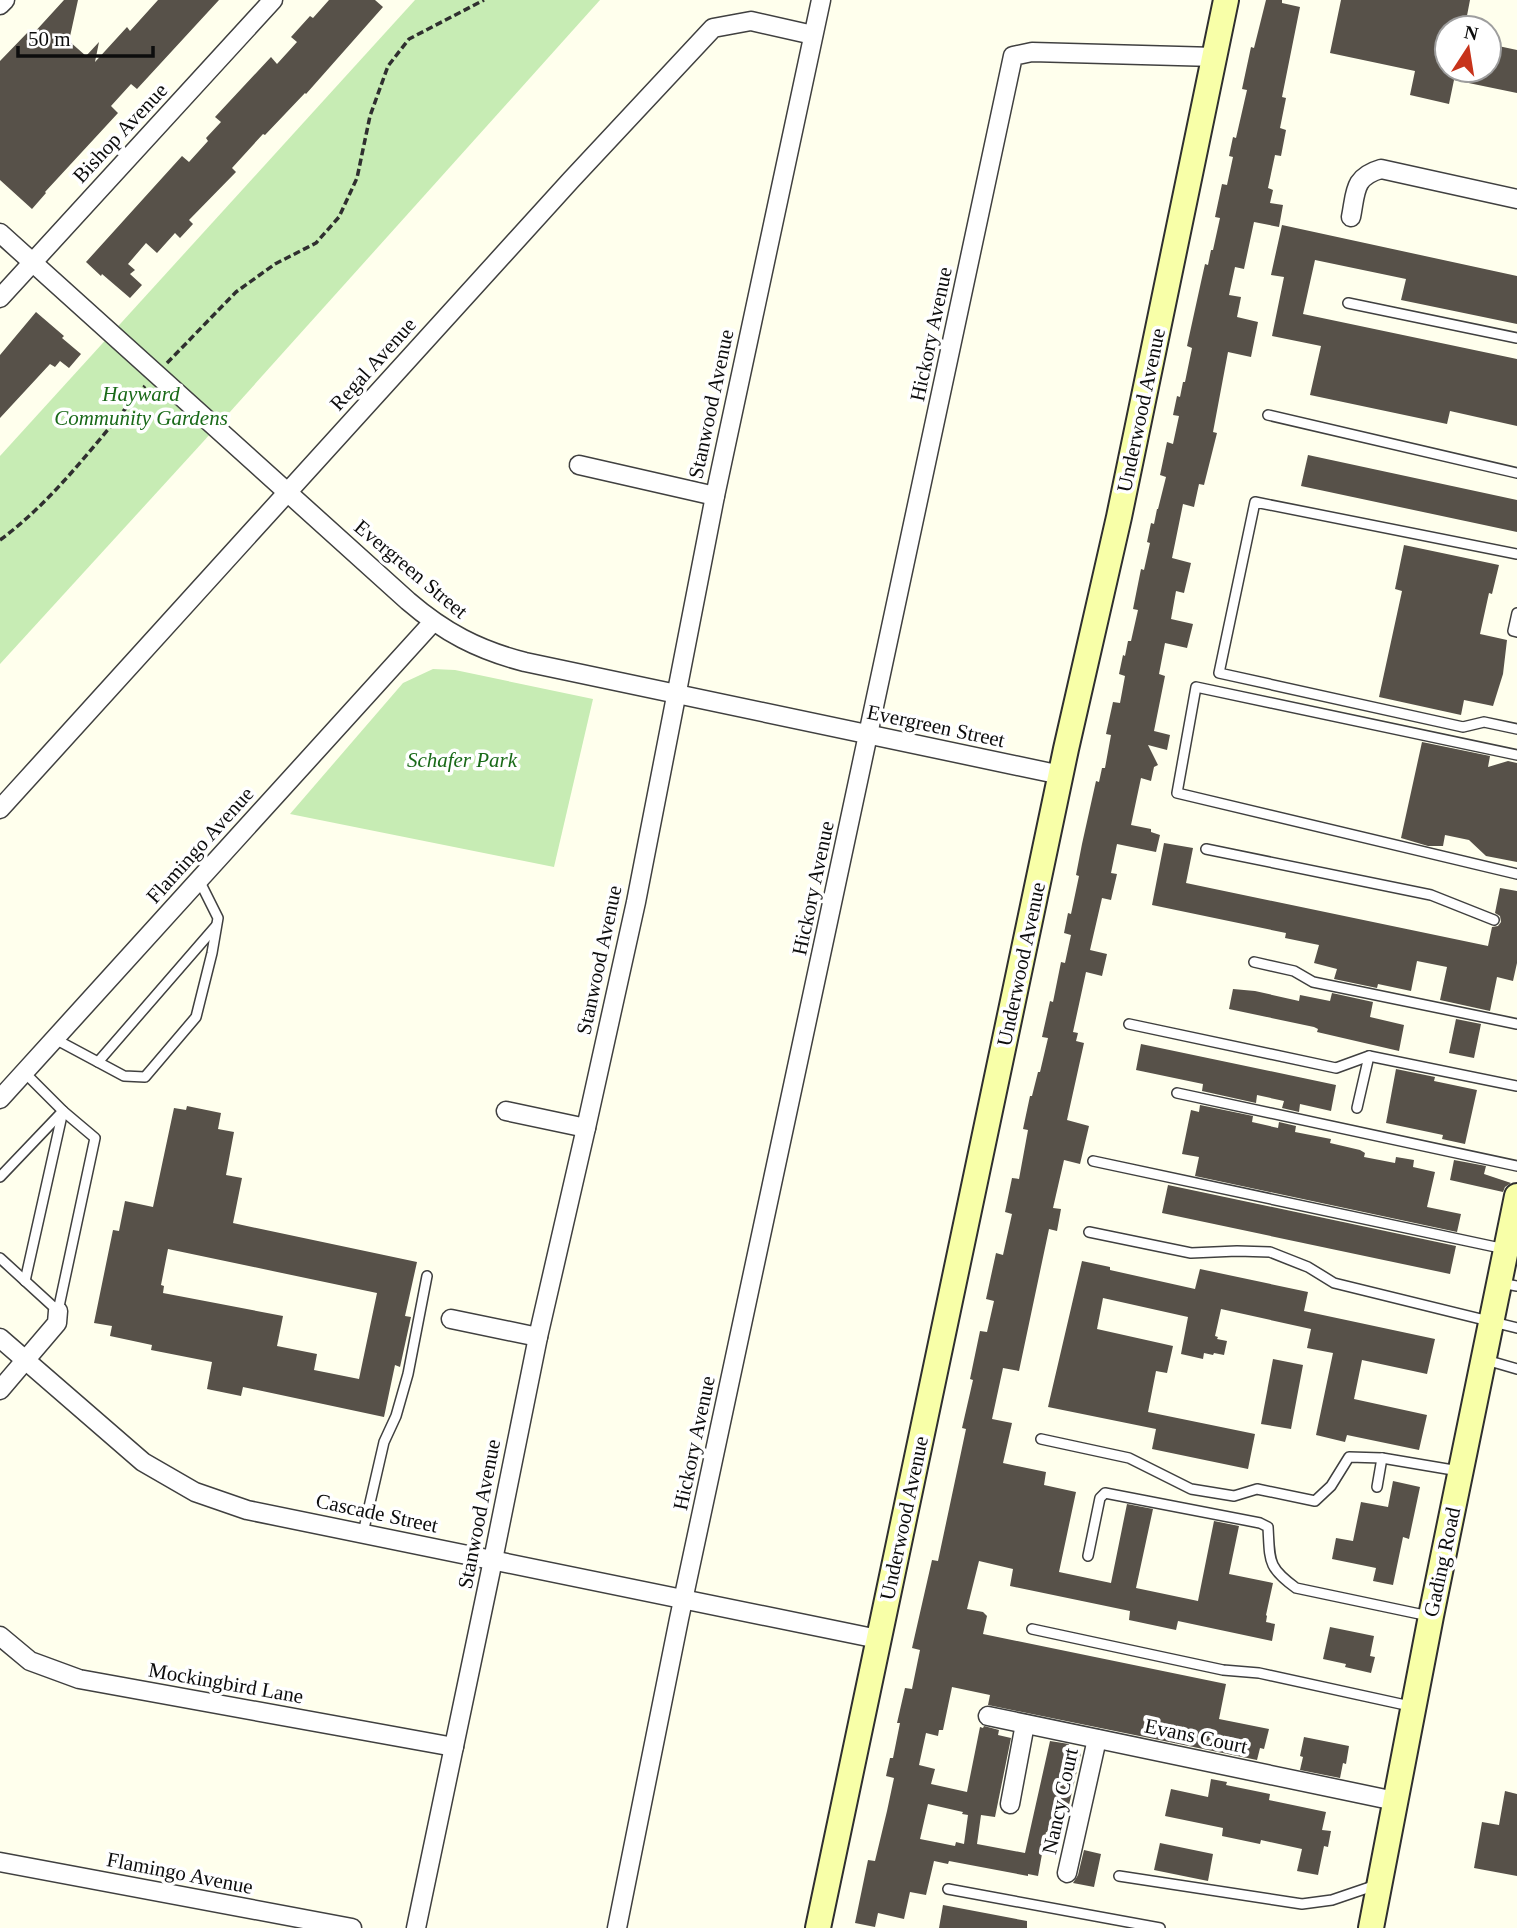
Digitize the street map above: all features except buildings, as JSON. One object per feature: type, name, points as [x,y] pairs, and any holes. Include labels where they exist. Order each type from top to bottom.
[{"type":"street","points":[[0,5],[5,0]]},
{"type":"street","name":"Bishop Avenue","points":[[0,298],[273,0]]},
{"type":"street","name":"Stanwood Avenue","points":[[416,1928],[538,1337],[636,902],[715,496],[821,0]]},
{"type":"street","name":"Underwood Avenue","points":[[818,1928],[1061,775],[1119,517],[1226,0]]},
{"type":"street","name":"Regal Avenue","points":[[0,809],[571,180],[713,28],[751,21],[813,35]]},
{"type":"street","name":"Hickory Avenue","points":[[617,1928],[683,1600],[1013,56],[1032,52],[1215,57]]},
{"type":"street","points":[[1351,217],[1357,183],[1368,172],[1381,169],[1517,199]]},
{"type":"street","name":"Evergreen Street","points":[[0,233],[433,622],[463,640],[511,658],[1061,775]]},
{"type":"street","points":[[579,464],[715,496]]},
{"type":"street","name":"Flamingo Avenue","points":[[0,1099],[433,622]]},
{"type":"street","points":[[506,1111],[586,1128]]},
{"type":"street","name":"Gading Road","points":[[1371,1928],[1484,1360],[1492,1323],[1508,1285],[1506,1249],[1517,1196]]},
{"type":"street","points":[[0,1390],[57,1323],[58,1311]]},
{"type":"street","points":[[452,1319],[538,1337]]},
{"type":"street","name":"Cascade Street","points":[[0,1338],[143,1462],[195,1492],[247,1510],[878,1639]]},
{"type":"street","name":"Mockingbird Lane","points":[[0,1636],[30,1661],[79,1679],[454,1747]]},
{"type":"street","name":"Evans Court","points":[[988,1716],[1395,1801]]},
{"type":"street","points":[[1010,1804],[1025,1724]]},
{"type":"street","name":"Nancy Court","points":[[1068,1873],[1097,1739]]},
{"type":"street","name":"Flamingo Avenue","points":[[0,1862],[352,1928]]},
{"type":"lane","points":[[1348,303],[1517,338]]},
{"type":"lane","points":[[1268,415],[1517,473]]},
{"type":"lane","points":[[1517,554],[1255,502],[1219,673],[1463,727],[1484,722],[1517,729]]},
{"type":"lane","points":[[1517,613],[1513,631],[1517,632]]},
{"type":"lane","points":[[1517,755],[1196,688],[1177,793],[1517,874]]},
{"type":"lane","points":[[1206,849],[1431,895],[1494,920]]},
{"type":"lane","points":[[55,1038],[124,1076],[145,1077],[196,1017],[218,918],[199,880]]},
{"type":"lane","points":[[98,1062],[216,926]]},
{"type":"lane","points":[[1255,962],[1294,971],[1313,982],[1517,1024]]},
{"type":"lane","points":[[1129,1024],[1336,1068],[1369,1056],[1517,1086]]},
{"type":"lane","points":[[1357,1108],[1369,1056]]},
{"type":"lane","points":[[24,1072],[95,1138],[58,1311]]},
{"type":"lane","points":[[1177,1093],[1517,1166]]},
{"type":"lane","points":[[0,1177],[63,1111]]},
{"type":"lane","points":[[25,1281],[63,1111]]},
{"type":"lane","points":[[1093,1161],[1506,1249]]},
{"type":"lane","points":[[1089,1232],[1191,1253],[1270,1252],[1308,1268],[1334,1283],[1517,1328]]},
{"type":"lane","points":[[0,1258],[58,1311]]},
{"type":"lane","points":[[363,1533],[384,1442],[396,1416],[408,1374],[427,1276]]},
{"type":"lane","points":[[1484,1360],[1517,1369]]},
{"type":"lane","points":[[1041,1438],[1129,1458],[1191,1489],[1234,1496],[1257,1489],[1315,1501],[1331,1486],[1349,1457],[1382,1458],[1461,1471]]},
{"type":"lane","points":[[1377,1487],[1382,1458]]},
{"type":"lane","points":[[1088,1556],[1100,1498],[1105,1493],[1260,1523],[1269,1527],[1270,1562],[1282,1579],[1296,1588],[1431,1616]]},
{"type":"lane","points":[[1031,1629],[1223,1670],[1259,1672],[1414,1707]]},
{"type":"lane","points":[[1119,1876],[1302,1904],[1332,1900],[1378,1884]]},
{"type":"lane","points":[[948,1889],[1160,1928]]},
{"type":"path","points":[[0,540],[33,514],[62,484],[156,374],[236,292],[275,264],[316,243],[339,217],[357,178],[370,116],[388,66],[409,39],[484,0]]},
{"type":"green space","name":"Hayward Community Gardens","points":[[415,0],[600,0],[0,664],[0,456]]},
{"type":"green space","name":"Schafer Park","points":[[433,669],[455,670],[593,699],[554,867],[290,814],[403,683]]}]
